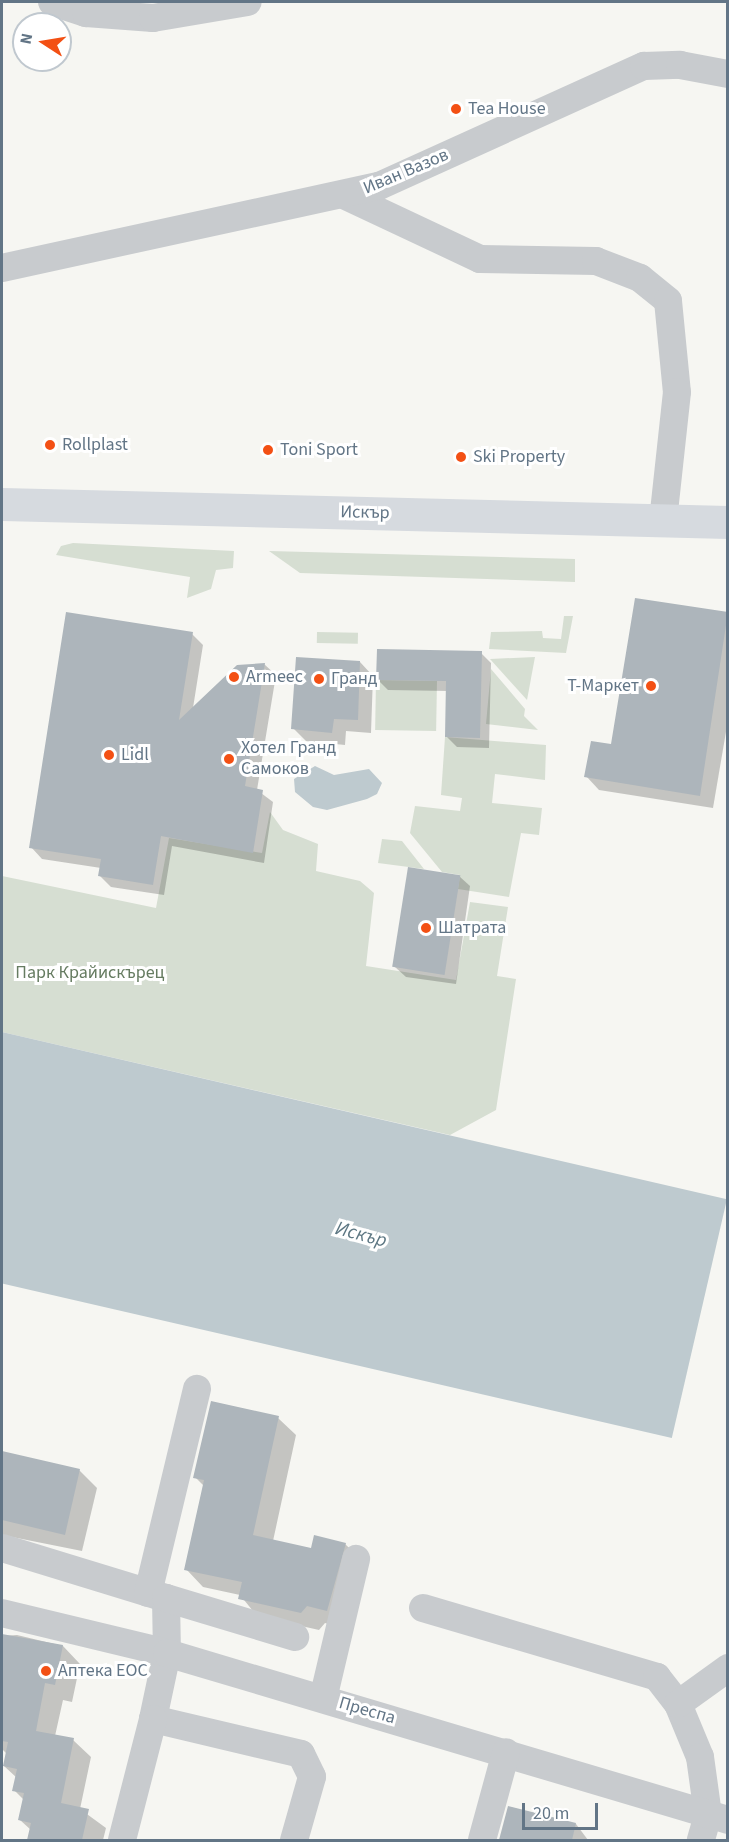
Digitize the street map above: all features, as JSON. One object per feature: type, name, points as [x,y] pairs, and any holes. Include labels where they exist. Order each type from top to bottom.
[{"type":"main road","name":"Искър","points":[[2,504],[728,522]]},
{"type":"street","points":[[52,2],[86,13],[153,18],[248,2]]},
{"type":"street","name":"Иван Вазов","points":[[2,268],[379,186],[644,66],[680,65],[728,74]]},
{"type":"street","points":[[346,195],[480,259],[596,261],[640,278],[668,301],[677,392],[663,520]]},
{"type":"street","points":[[122,1840],[153,1719],[167,1653],[157,1595],[197,1389]]},
{"type":"street","points":[[2,1548],[295,1637]]},
{"type":"street","points":[[323,1699],[356,1559]]},
{"type":"street","points":[[423,1608],[657,1677],[678,1704],[700,1757],[712,1825]]},
{"type":"street","name":"Преспа","points":[[2,1613],[167,1653],[506,1752],[712,1825]]},
{"type":"street","points":[[678,1704],[728,1668]]},
{"type":"street","points":[[153,1719],[301,1754],[312,1777],[294,1840]]},
{"type":"street","points":[[482,1840],[506,1752]]},
{"type":"green space","points":[[73,543],[234,551],[233,568],[216,570],[211,589],[187,598],[190,577],[56,555],[61,546]]},
{"type":"green space","points":[[269,551],[575,559],[575,582],[300,573]]},
{"type":"green space","points":[[564,616],[573,616],[566,653],[489,649],[491,632],[542,631],[543,638],[561,639]]},
{"type":"green space","points":[[317,632],[358,633],[358,644],[317,643]]},
{"type":"green space","points":[[535,657],[527,700],[490,659]]},
{"type":"green space","points":[[491,669],[525,709],[524,716],[538,730],[486,724]]},
{"type":"green space","points":[[376,680],[437,681],[436,731],[375,730]]},
{"type":"green space","points":[[445,737],[546,745],[545,780],[495,774],[492,803],[542,808],[539,835],[521,833],[509,897],[458,889],[460,875],[442,872],[410,833],[415,806],[460,811],[462,798],[441,795]]},
{"type":"green space","name":"Парк Крайискърец","points":[[270,812],[283,830],[318,844],[316,871],[360,881],[374,893],[366,966],[456,980],[470,902],[508,907],[497,976],[516,979],[496,1110],[450,1135],[2,1032],[2,876],[156,908],[169,838],[262,853]]},
{"type":"green space","points":[[382,839],[402,841],[424,869],[378,863]]},
{"type":"water","points":[[315,766],[334,775],[369,769],[382,783],[377,794],[367,799],[327,810],[313,807],[295,792],[294,779]]},
{"type":"water","points":[[2,1032],[727,1199],[672,1438],[2,1283]]},
{"type":"building","points":[[635,598],[728,612],[700,796],[584,777],[591,741],[611,744]]},
{"type":"building","name":"Lidl","points":[[66,612],[193,632],[179,720],[237,665],[265,663],[245,786],[263,790],[253,853],[161,836],[153,885],[98,876],[101,859],[29,848]]},
{"type":"building","points":[[377,649],[482,651],[480,738],[445,737],[446,681],[376,680]]},
{"type":"building","points":[[296,657],[360,661],[358,720],[334,719],[332,733],[291,729]]},
{"type":"building","name":"Шатрата","points":[[408,867],[460,875],[445,975],[392,967]]},
{"type":"building","points":[[211,1401],[279,1416],[253,1535],[311,1548],[314,1535],[346,1543],[327,1611],[307,1606],[301,1613],[238,1599],[242,1582],[184,1570],[204,1480],[193,1478]]},
{"type":"building","points":[[2,1451],[80,1469],[65,1535],[2,1520]]},
{"type":"building","points":[[2,1634],[63,1645],[55,1685],[45,1683],[36,1731],[74,1738],[61,1803],[89,1809],[82,1840],[27,1840],[31,1823],[18,1820],[24,1793],[12,1791],[17,1769],[3,1766],[8,1742],[2,1741]]},
{"type":"building","points":[[508,1806],[576,1823],[572,1840],[499,1840]]},
{"type":"place","name":"Tea House","points":[[456,109]]},
{"type":"place","name":"Rollplast","points":[[50,445]]},
{"type":"place","name":"Toni Sport","points":[[268,450]]},
{"type":"place","name":"Ski Property","points":[[461,457]]},
{"type":"place","name":"Armeec","points":[[234,677]]},
{"type":"place","name":"Гранд","points":[[319,679]]},
{"type":"place","name":"Т-Маркет","points":[[651,686]]},
{"type":"place","name":"Lidl","points":[[109,755]]},
{"type":"place","name":"Хотел Гранд Самоков","points":[[229,759]]},
{"type":"place","name":"Шатрата","points":[[426,928]]},
{"type":"place","name":"Аптека ЕОС","points":[[46,1671]]}]
